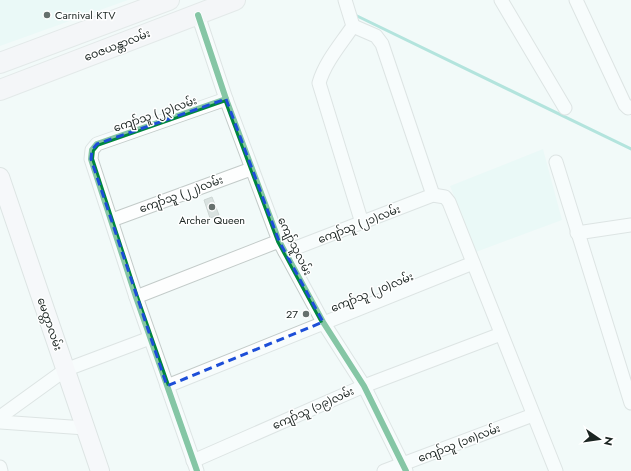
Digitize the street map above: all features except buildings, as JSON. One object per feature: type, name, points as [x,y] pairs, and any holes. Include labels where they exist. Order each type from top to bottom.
[{"type":"main road","points":[[0,63],[169,0]]},
{"type":"main road","name":"ဝေဇယန္တာလမ်း","points":[[0,90],[235,0]]},
{"type":"main road","name":"မေတ္တာလမ်း","points":[[0,180],[100,471]]},
{"type":"street","points":[[345,0],[353,26],[376,36],[382,44],[433,195],[445,197],[449,202],[556,471]]},
{"type":"street","points":[[501,0],[565,108]]},
{"type":"street","points":[[576,0],[625,105],[628,108],[631,107]]},
{"type":"street","name":"ကျော်သူလမ်း","points":[[198,15],[251,169],[282,247],[323,322],[364,386],[405,467]]},
{"type":"street","points":[[353,26],[321,75],[319,83],[362,223]]},
{"type":"street","name":"ကျော်သူ (၂၃)လမ်း","points":[[112,220],[91,159],[92,150],[97,144],[226,99]]},
{"type":"street","points":[[556,162],[631,403]]},
{"type":"street","name":"ကျော်သူ (၂၂)လမ်း","points":[[112,220],[251,169]]},
{"type":"street","name":"ကျော်သူ (၂၁)လမ်း","points":[[136,297],[282,247],[362,223],[433,195]]},
{"type":"street","points":[[112,220],[136,297],[195,466]]},
{"type":"street","points":[[577,233],[631,225]]},
{"type":"street","name":"ကျော်သူ (၂၀)လမ်း","points":[[167,386],[323,322],[473,263]]},
{"type":"street","name":"ကျော်သူ (၁၉)လမ်း","points":[[195,466],[364,386],[501,334]]},
{"type":"street","points":[[0,417],[65,370],[150,338]]},
{"type":"street","name":"ကျော်သူ (၁၈)လမ်း","points":[[384,471],[405,467],[533,415]]},
{"type":"street","points":[[0,422],[85,428]]},
{"type":"highlighted area","points":[[226,99],[279,241],[323,322],[167,386],[91,159],[92,150],[97,144]]},
{"type":"shaded area","points":[[0,0],[128,0],[0,46]]},
{"type":"shaded area","points":[[543,149],[562,220],[476,252],[450,186]]},
{"type":"waterway","points":[[353,14],[631,149]]},
{"type":"cycle path","points":[[198,15],[226,99],[279,241],[323,322],[364,386],[406,471]]},
{"type":"cycle path","points":[[197,471],[136,297],[91,159],[92,150],[97,144],[226,99]]},
{"type":"place","name":"Carnival KTV","points":[[47,15]]},
{"type":"place","name":"Archer Queen","points":[[212,207]]},
{"type":"place","name":"27","points":[[306,314]]}]
